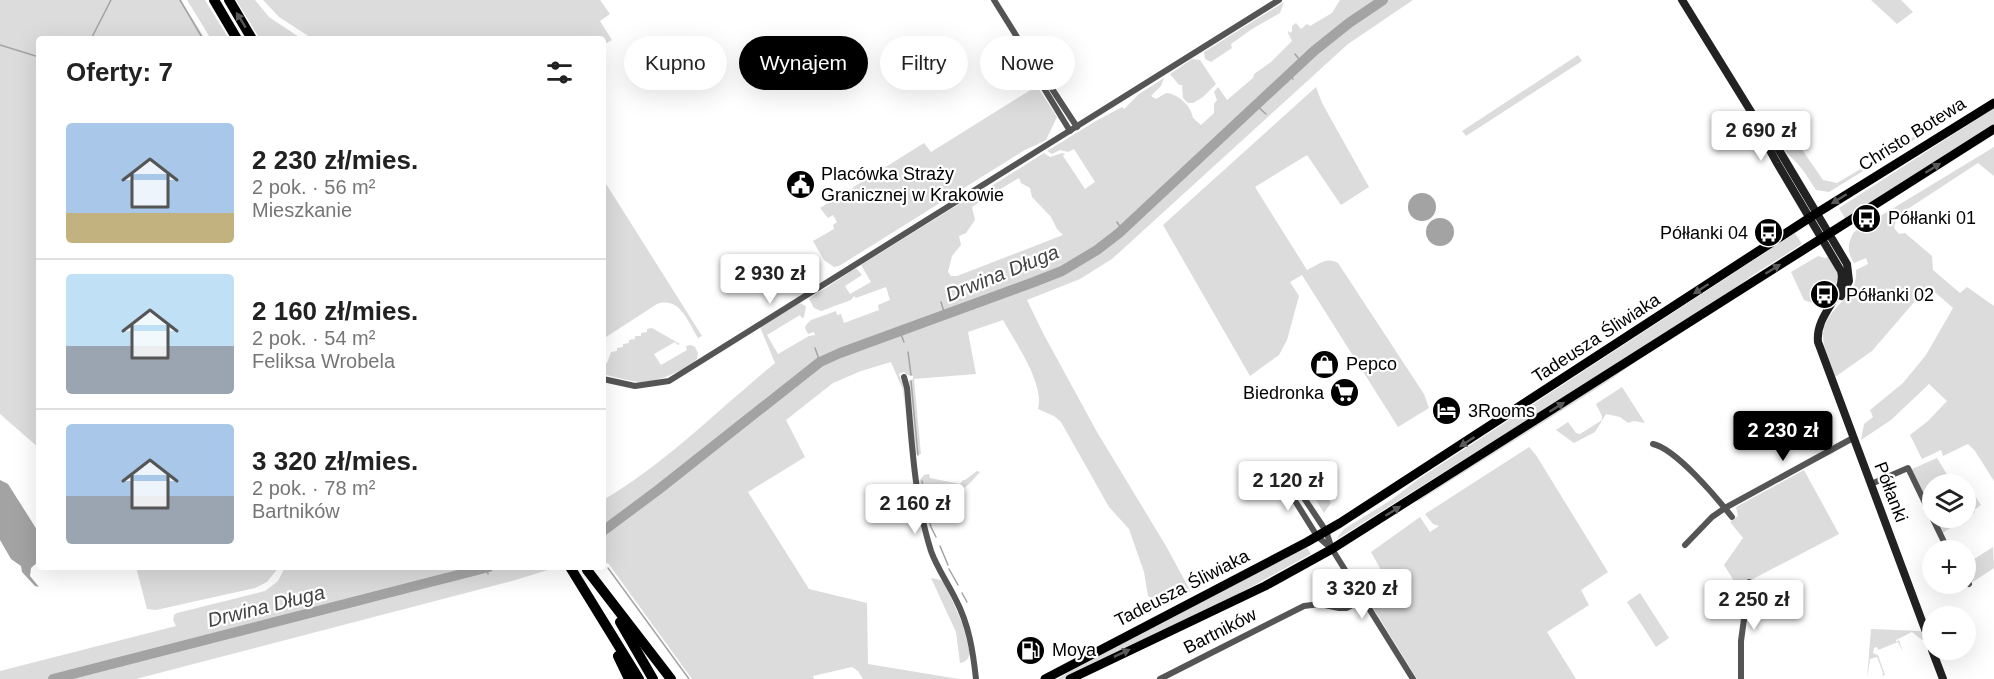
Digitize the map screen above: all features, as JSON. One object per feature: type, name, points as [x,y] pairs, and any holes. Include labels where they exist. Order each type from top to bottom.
[{"type":"highway","points":[[213,0],[235,36]]},
{"type":"highway","points":[[229,0],[250,36]]},
{"type":"highway","points":[[587,570],[653,679]]},
{"type":"highway","points":[[588,570],[670,679]]},
{"type":"highway","points":[[572,571],[639,679]]},
{"type":"highway","points":[[593,604],[629,679]]},
{"type":"main road","name":"Christo Botewa","points":[[1813,215],[1994,103]]},
{"type":"main road","points":[[1825,236],[1994,129]]},
{"type":"main road","name":"Tadeusza Śliwiaka","points":[[1045,679],[1322,534],[1813,215]]},
{"type":"main road","name":"Tadeusza Śliwiaka","points":[[1070,679],[1265,586],[1332,549],[1825,236]]},
{"type":"street","points":[[994,0],[1032,62],[1039,69],[1073,129]]},
{"type":"street","points":[[606,380],[635,386],[669,381],[1279,0]]},
{"type":"street","name":"Półłanki","points":[[1682,0],[1763,131],[1773,140],[1825,236],[1847,264],[1850,279],[1841,296],[1824,314],[1818,329],[1818,342],[1922,622]]},
{"type":"street","points":[[904,377],[915,481],[930,544],[969,632],[976,679]]},
{"type":"street","points":[[1685,545],[1712,517],[1725,508],[1853,438]]},
{"type":"street","points":[[1653,444],[1660,445],[1706,486],[1732,517]]},
{"type":"street","points":[[1871,484],[1908,468],[1943,540]]},
{"type":"street","points":[[1295,472],[1296,486],[1322,534]]},
{"type":"street","points":[[1286,478],[1292,496],[1332,549],[1413,679]]},
{"type":"street","points":[[1741,679],[1741,641],[1749,582]]},
{"type":"street","name":"Bartników","points":[[1160,679],[1304,606],[1320,604],[1347,608],[1363,599]]},
{"type":"street","name":"Półłanki","points":[[1936,660],[1943,679]]},
{"type":"shaded area","points":[[0,0],[181,0],[203,36],[36,36],[36,445],[0,414]]},
{"type":"shaded area","points":[[187,0],[205,0],[227,36],[209,36]]},
{"type":"shaded area","points":[[236,0],[255,0],[269,17],[298,36],[258,36]]},
{"type":"shaded area","points":[[263,0],[600,0],[610,14],[600,21],[612,40],[606,43],[606,36],[308,36],[279,17]]},
{"type":"shaded area","points":[[1340,0],[1413,0],[1348,44],[1112,259],[1080,279],[1027,300],[1097,432],[1191,592],[1162,607],[1158,601],[1148,596],[1144,572],[1129,529],[1109,507],[1061,422],[1038,409],[1039,399],[1033,376],[1003,320],[968,332],[976,374],[914,379],[921,454],[915,455],[908,381],[913,379],[913,376],[904,372],[899,374],[904,388],[905,409],[903,390],[891,362],[833,383],[786,420],[805,457],[748,492],[809,589],[867,603],[868,664],[959,679],[863,679],[852,667],[813,676],[814,679],[692,679],[608,563],[606,563],[606,498],[670,453],[775,363],[760,327],[800,303],[806,306],[804,317],[800,315],[767,335],[778,354],[809,336],[815,335],[814,332],[808,334],[805,328],[811,320],[836,311],[837,315],[841,314],[844,323],[879,310],[878,305],[890,300],[886,287],[856,298],[854,296],[851,300],[821,311],[814,308],[809,299],[856,268],[862,275],[845,286],[850,294],[871,282],[861,265],[985,188],[990,196],[972,207],[975,220],[966,233],[959,236],[961,245],[952,256],[948,272],[951,276],[957,276],[1063,235],[1051,217],[1032,197],[1030,188],[1021,183],[1019,178],[994,193],[990,187],[1044,153],[1050,157],[1062,153],[1065,154],[1063,156],[1085,189],[1095,182],[1074,149],[1068,152],[1060,150],[1052,154],[1047,151],[1096,121],[1122,107],[1124,109],[1139,94],[1164,78],[1161,86],[1151,96],[1156,99],[1166,93],[1180,98],[1187,105],[1193,118],[1201,125],[1214,113],[1214,104],[1217,100],[1214,92],[1218,87],[1227,100],[1292,41],[1288,31],[1290,33],[1292,31],[1292,26],[1296,23],[1301,29],[1332,13]]},
{"type":"shaded area","points":[[1871,0],[1901,0],[1913,12],[1897,24]]},
{"type":"shaded area","points":[[1284,2],[1280,13],[1231,44],[1232,48],[1211,62],[1205,59],[1204,52]]},
{"type":"shaded area","points":[[1578,55],[1582,61],[1466,136],[1462,131]]},
{"type":"shaded area","points":[[1192,59],[1200,60],[1216,84],[1203,97],[1193,103],[1188,103],[1183,98],[1182,85],[1179,85],[1170,74]]},
{"type":"shaded area","points":[[1316,87],[1322,103],[1369,187],[1341,205],[1307,155],[1255,187],[1307,270],[1330,260],[1338,263],[1424,394],[1429,408],[1398,427],[1302,275],[1290,282],[1299,296],[1287,340],[1279,355],[1250,376],[1163,225]]},
{"type":"shaded area","points":[[1031,90],[1040,90],[1057,117],[1046,140],[1023,151],[839,266],[834,267],[824,260],[813,241],[834,229],[833,225],[837,222],[833,215],[828,218],[820,208],[924,143],[931,152]]},
{"type":"shaded area","points":[[1994,108],[1994,126],[1846,220],[1839,208]]},
{"type":"shaded area","points":[[1780,126],[1788,129],[1823,180],[1837,183],[1927,127],[1930,130],[1829,192],[1816,190],[1804,171],[1781,146],[1776,134],[1776,128]]},
{"type":"shaded area","points":[[1994,147],[1994,176],[1978,163],[1897,216],[1894,228],[1899,234],[1905,233],[1932,256],[1933,270],[1960,293],[1967,287],[1994,306],[1994,481],[1968,444],[1943,456],[1941,450],[1922,459],[1910,435],[1928,421],[1947,401],[1929,384],[1891,420],[1861,440],[1864,424],[1873,417],[1870,410],[1903,383],[1926,355],[1953,308],[1928,286],[1872,351],[1835,377],[1823,336],[1829,318],[1852,288],[1856,270],[1868,264],[1866,258],[1854,263],[1852,259],[1849,248],[1854,232]]},
{"type":"shaded area","points":[[606,184],[702,336],[698,338],[687,318],[677,307],[672,304],[657,304],[606,337]]},
{"type":"shaded area","points":[[1422,193],[1432,197],[1436,207],[1432,217],[1422,221],[1412,217],[1408,207],[1412,197]]},
{"type":"shaded area","points":[[1440,218],[1450,222],[1454,232],[1450,242],[1440,246],[1430,242],[1426,232],[1430,222]]},
{"type":"shaded area","points":[[1795,233],[1802,244],[1725,296],[1337,539],[1344,529],[1391,500],[1420,478]]},
{"type":"shaded area","points":[[1818,256],[1826,258],[1829,256],[1836,269],[1837,282],[1832,291],[1829,289],[1814,304],[1804,300],[1791,272]]},
{"type":"shaded area","points":[[652,328],[680,344],[675,342],[654,354],[661,365],[687,350],[686,346],[691,345],[698,353],[697,359],[670,375],[647,382],[631,381],[606,375],[606,363],[611,352],[629,343],[629,340],[635,339],[635,336],[641,336],[641,333],[647,332],[647,329]]},
{"type":"shaded area","points":[[1641,358],[1607,382],[1417,502],[1418,500]]},
{"type":"shaded area","points":[[1622,387],[1645,423],[1634,421],[1628,423],[1620,417],[1606,414],[1595,432],[1574,443],[1556,430],[1568,422],[1576,433],[1580,434],[1602,420],[1596,404]]},
{"type":"shaded area","points":[[1529,447],[1608,572],[1581,590],[1589,605],[1547,632],[1576,679],[1417,679],[1359,585],[1381,570],[1371,552],[1420,517],[1430,532],[1439,526],[1433,524],[1425,514]]},
{"type":"shaded area","points":[[1937,458],[1947,474],[1922,474],[1922,492],[1912,469]]},
{"type":"shaded area","points":[[1307,469],[1331,503],[1324,513],[1299,473]]},
{"type":"shaded area","points":[[1804,470],[1839,534],[1751,580],[1744,597],[1724,565],[1743,538],[1730,522],[1738,516],[1736,507]]},
{"type":"shaded area","points":[[977,471],[980,472],[952,496],[929,502],[922,498],[919,481],[924,475],[929,474],[930,478],[960,484]]},
{"type":"shaded area","points":[[0,480],[8,484],[36,528],[36,564],[31,568],[30,576],[39,587],[35,586],[22,572],[21,566],[11,559],[0,540]]},
{"type":"shaded area","points":[[1976,497],[1981,505],[1976,509]]},
{"type":"shaded area","points":[[1938,528],[1950,528],[1941,534]]},
{"type":"shaded area","points":[[1307,547],[1311,554],[1229,599],[1063,679],[1058,679],[1078,666]]},
{"type":"shaded area","points":[[1993,547],[1994,568],[1976,580],[1976,558]]},
{"type":"shaded area","points":[[137,570],[277,570],[267,582],[255,588],[156,610],[147,609]]},
{"type":"shaded area","points":[[284,570],[548,570],[136,679],[0,679],[0,671],[176,626],[173,620],[177,613],[265,591],[278,581]]},
{"type":"shaded area","points":[[931,578],[941,580],[945,584],[964,627],[970,654],[964,662],[960,663],[956,632]]},
{"type":"shaded area","points":[[1640,593],[1669,638],[1656,647],[1627,602]]},
{"type":"shaded area","points":[[1871,629],[1921,631],[1922,640],[1912,632],[1896,640],[1896,642],[1899,640],[1903,652],[1898,642],[1878,650],[1877,647],[1874,648],[1873,653],[1878,655],[1885,675],[1882,676],[1877,657],[1870,659],[1867,679]]},
{"type":"waterway","points":[[93,36],[111,0]]},
{"type":"waterway","points":[[180,0],[201,36]]},
{"type":"waterway","name":"Drwina Długa","points":[[606,529],[820,362],[1062,271],[1097,250],[1119,233],[1314,51],[1383,0]]},
{"type":"waterway","points":[[0,45],[36,56]]},
{"type":"waterway","points":[[1295,54],[1302,63]]},
{"type":"waterway","name":"Drwina Długa","points":[[1290,75],[1293,79]]},
{"type":"waterway","points":[[1257,106],[1266,114]]},
{"type":"waterway","name":"Drwina Długa","points":[[1117,222],[1122,230]]},
{"type":"waterway","points":[[941,302],[945,315]]},
{"type":"waterway","points":[[900,332],[904,342]]},
{"type":"waterway","points":[[815,348],[820,362]]},
{"type":"waterway","points":[[908,352],[911,375]]},
{"type":"waterway","points":[[911,381],[918,455]]},
{"type":"waterway","points":[[922,481],[926,499]]},
{"type":"waterway","points":[[927,512],[936,537]]},
{"type":"waterway","points":[[940,546],[948,565]]},
{"type":"waterway","points":[[608,568],[689,679]]},
{"type":"waterway","points":[[949,569],[958,585]]},
{"type":"waterway","name":"Drwina Długa","points":[[53,679],[477,570]]},
{"type":"waterway","name":"Drwina Długa","points":[[487,570],[488,574]]},
{"type":"waterway","points":[[962,593],[967,602]]},
{"type":"place","name":"Placówka Straży Granicznej w Krakowie","points":[[800,184]]},
{"type":"place","name":"Półłanki 01","points":[[1867,218]]},
{"type":"place","name":"Półłanki 04","points":[[1769,233]]},
{"type":"place","name":"Półłanki 02","points":[[1825,295]]},
{"type":"place","name":"Pepco","points":[[1325,364]]},
{"type":"place","name":"Biedronka","points":[[1345,393]]},
{"type":"place","name":"3Rooms","points":[[1447,411]]},
{"type":"place","name":"Moya","points":[[1031,650]]}]
